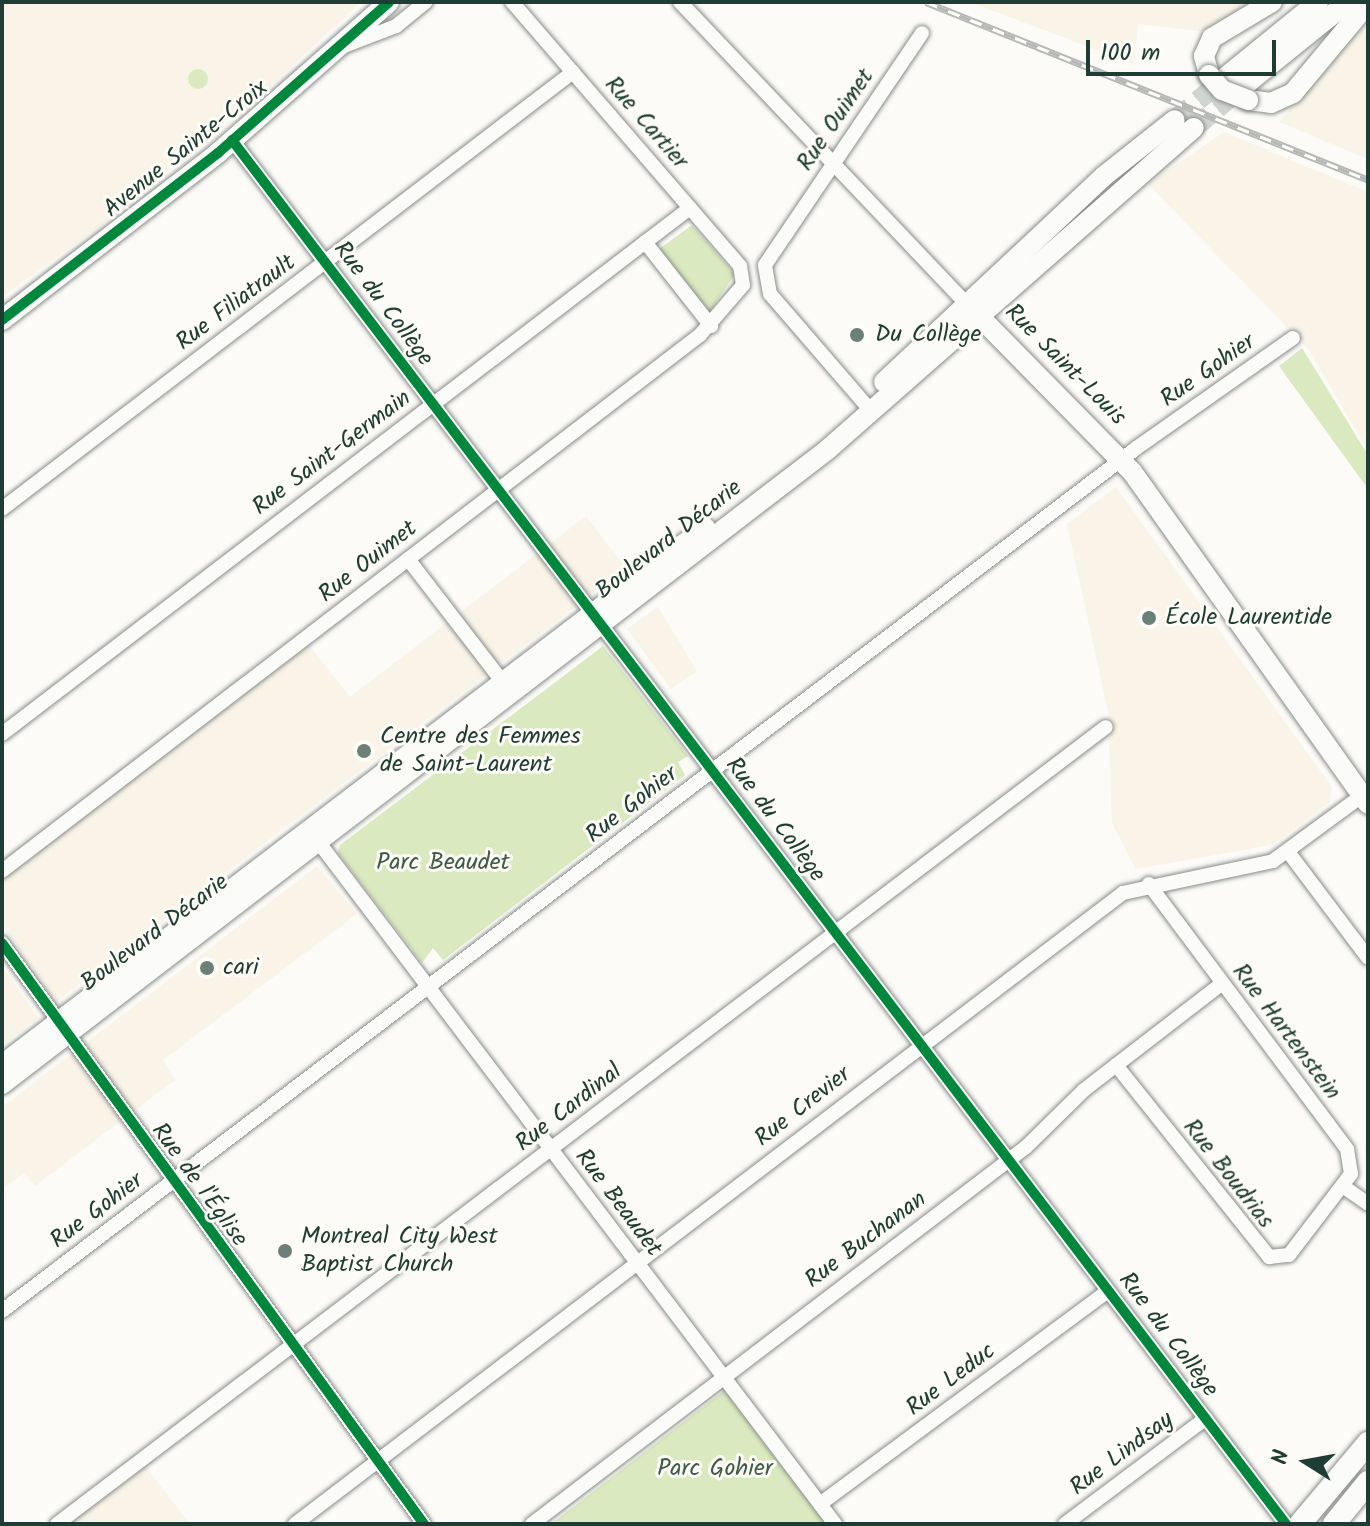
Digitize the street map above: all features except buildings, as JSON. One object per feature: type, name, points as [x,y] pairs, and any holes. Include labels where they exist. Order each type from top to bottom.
[{"type":"main road","points":[[1300,1524],[1368,1443]]},
{"type":"main road","points":[[1334,1524],[1368,1482]]},
{"type":"street","name":"Avenue Sainte-Croix","points":[[2,320],[232,140],[389,2]]},
{"type":"street","name":"Avenue Sainte-Croix","points":[[336,49],[396,26],[426,2]]},
{"type":"street","name":"Rue Cartier","points":[[512,2],[745,275]]},
{"type":"street","name":"Rue Saint-Louis","points":[[680,2],[972,309],[1121,460],[1366,797]]},
{"type":"street","points":[[1272,2],[1212,38],[1204,56],[1233,95],[1261,104],[1276,102],[1304,82],[1368,3]]},
{"type":"street","points":[[1224,82],[1318,2]]},
{"type":"street","points":[[1224,82],[1348,2]]},
{"type":"street","name":"Rue Ouimet","points":[[868,407],[770,294],[764,273],[771,250],[922,33]]},
{"type":"street","name":"Rue Filiatrault","points":[[2,509],[573,72]]},
{"type":"street","name":"Boulevard Décarie","points":[[2,1065],[62,1028],[597,620],[868,407],[972,309],[1104,176],[1175,120]]},
{"type":"street","name":"Boulevard Décarie","points":[[972,309],[1194,128]]},
{"type":"street","name":"Rue du Collège","points":[[232,140],[1286,1524]]},
{"type":"street","name":"Rue Saint-Germain","points":[[2,734],[690,208]]},
{"type":"street","points":[[645,242],[711,326]]},
{"type":"street","name":"Rue Ouimet","points":[[2,871],[711,326],[741,290],[745,275]]},
{"type":"street","name":"Rue Gohier","points":[[2,1311],[1121,460],[1293,338]]},
{"type":"street","points":[[408,559],[502,681]]},
{"type":"street","name":"Boulevard Décarie","points":[[314,836],[502,681],[597,620]]},
{"type":"street","name":"Rue Cardinal","points":[[57,1524],[1106,727]]},
{"type":"street","name":"Rue Crevier","points":[[295,1524],[922,1043],[1123,893],[1149,884],[1267,863],[1289,853],[1366,797]]},
{"type":"street","name":"Rue Beaudet","points":[[314,836],[835,1524]]},
{"type":"street","points":[[1289,853],[1368,958]]},
{"type":"street","name":"Rue Hartenstein","points":[[1149,884],[1347,1149],[1351,1174],[1344,1187]]},
{"type":"street","name":"Rue de l'Église","points":[[2,943],[291,1348],[424,1524]]},
{"type":"street","name":"Rue Buchanan","points":[[532,1524],[1009,1160],[1116,1065],[1221,984]]},
{"type":"street","name":"Boulevard Décarie","points":[[2,1084],[62,1028]]},
{"type":"street","name":"Rue Boudrias","points":[[1116,1065],[1269,1257],[1289,1255],[1344,1187]]},
{"type":"street","points":[[1344,1187],[1368,1204]]},
{"type":"street","name":"Rue Leduc","points":[[820,1504],[1108,1291]]},
{"type":"street","name":"Rue Lindsay","points":[[1065,1524],[1206,1418]]},
{"type":"shaded area","points":[[2,2],[361,2],[238,116],[231,112],[207,131],[207,139],[106,221],[2,297]]},
{"type":"shaded area","points":[[970,2],[1252,2],[1200,31],[1138,24],[1134,64]]},
{"type":"shaded area","points":[[1368,21],[1368,159],[1279,122]]},
{"type":"shaded area","points":[[1224,132],[1368,192],[1368,451],[1309,350],[1148,184]]},
{"type":"shaded area","name":"École Laurentide","points":[[1116,487],[1332,787],[1330,802],[1272,845],[1136,869],[1112,823],[1108,712],[1067,524]]},
{"type":"shaded area","points":[[586,516],[626,568],[56,1002],[2,924],[2,879],[307,643],[350,697]]},
{"type":"shaded area","points":[[658,607],[697,671],[671,689],[627,629]]},
{"type":"shaded area","points":[[317,866],[357,914],[163,1060],[175,1080],[35,1186],[24,1173],[2,1189],[2,1107]]},
{"type":"shaded area","points":[[2,966],[38,1018],[2,1045]]},
{"type":"shaded area","points":[[141,1461],[190,1524],[57,1524]]},
{"type":"green space","points":[[198,69],[205,72],[208,79],[205,86],[198,89],[191,86],[188,79],[191,72]]},
{"type":"green space","points":[[692,225],[735,274],[708,314],[659,249]]},
{"type":"green space","points":[[1302,348],[1368,455],[1368,489],[1279,366]]},
{"type":"green space","name":"Parc Beaudet","points":[[603,646],[688,756],[678,762],[685,775],[443,960],[433,948],[422,963],[338,853],[340,845]]},
{"type":"green space","name":"Parc Gohier","points":[[725,1390],[826,1524],[551,1524]]},
{"type":"tunnel","points":[[1175,120],[1222,80]]},
{"type":"tunnel","points":[[1194,128],[1240,89]]},
{"type":"railway","points":[[926,2],[1368,180]]},
{"type":"cycle path","points":[[2,320],[218,153],[389,2]]},
{"type":"cycle path","points":[[232,140],[1286,1524]]},
{"type":"cycle path","points":[[2,943],[424,1524]]},
{"type":"place","name":"Du Collège","points":[[857,335]]},
{"type":"place","name":"École Laurentide","points":[[1149,618]]},
{"type":"place","name":"Centre des Femmes de Saint-Laurent","points":[[364,751]]},
{"type":"place","name":"cari","points":[[207,968]]},
{"type":"place","name":"Montreal City West Baptist Church","points":[[285,1251]]}]
